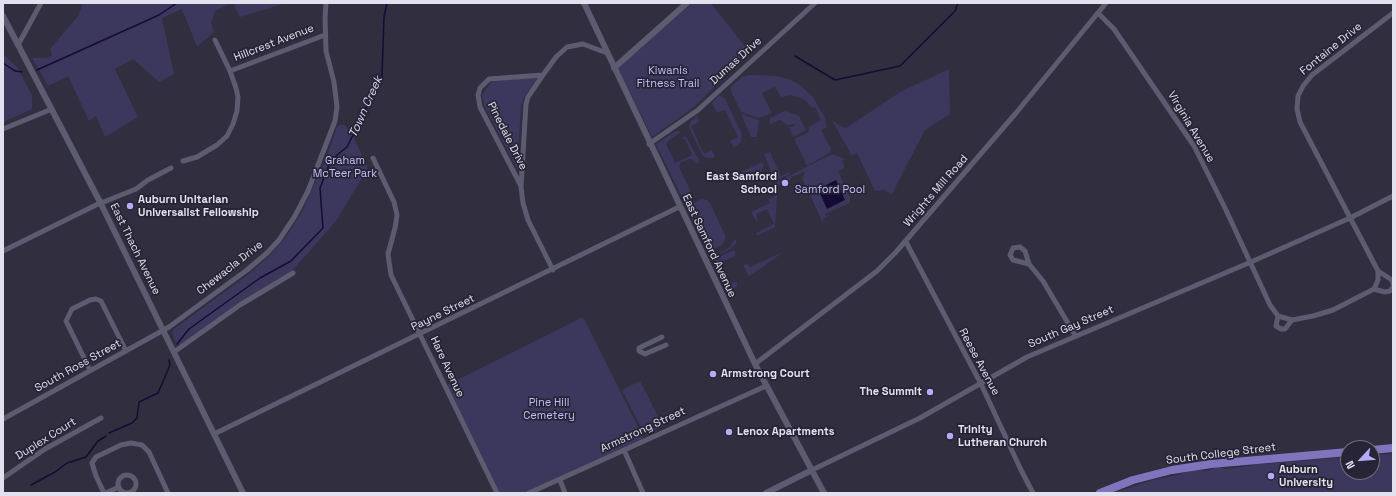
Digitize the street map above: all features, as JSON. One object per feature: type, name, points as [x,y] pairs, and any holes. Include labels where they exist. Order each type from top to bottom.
[{"type":"main road","points":[[1380,449],[1393,448]]},
{"type":"main road","name":"South College Street","points":[[1100,493],[1133,480],[1172,470],[1211,464],[1340,453]]},
{"type":"street","points":[[18,45],[42,3]]},
{"type":"street","name":"Chewacla Drive","points":[[163,331],[267,253],[296,216],[308,191],[330,135],[337,107],[325,35],[326,3]]},
{"type":"street","name":"East Samford Avenue","points":[[584,3],[679,208],[754,364],[824,493]]},
{"type":"street","name":"Dumas Drive","points":[[649,144],[698,110],[815,3]]},
{"type":"street","name":"Wrights Mill Road","points":[[754,364],[877,271],[906,242],[1016,113],[1106,3]]},
{"type":"street","points":[[614,68],[685,4]]},
{"type":"street","name":"Virginia Avenue","points":[[1098,13],[1114,29],[1194,146],[1251,262],[1270,305],[1278,316],[1276,326],[1280,329],[1284,329],[1292,320]]},
{"type":"street","name":"Fontaine Drive","points":[[1378,271],[1300,122],[1297,109],[1298,96],[1303,84],[1312,75],[1393,13]]},
{"type":"street","name":"East Thach Avenue","points":[[3,16],[101,204],[243,493]]},
{"type":"street","name":"Hillcrest Avenue","points":[[230,71],[325,35]]},
{"type":"street","points":[[183,161],[197,157],[217,145],[227,136],[237,111],[238,97],[230,71],[215,40]]},
{"type":"street","name":"Pinedale Drive","points":[[553,270],[524,210],[521,187],[526,104],[528,97],[543,75],[556,57],[567,47],[583,44],[607,53]]},
{"type":"street","name":"Pinedale Drive","points":[[521,187],[480,107],[478,95],[480,88],[490,79],[543,75]]},
{"type":"street","points":[[3,129],[52,109]]},
{"type":"street","name":"Hare Avenue","points":[[373,158],[394,202],[397,215],[388,254],[391,275],[497,493]]},
{"type":"street","points":[[3,251],[101,204],[136,190],[148,180],[171,168]]},
{"type":"street","name":"South Gay Street","points":[[766,493],[920,418],[1027,357],[1074,335],[1251,262],[1350,218],[1393,196]]},
{"type":"street","name":"Payne Street","points":[[214,434],[421,335],[679,208]]},
{"type":"street","name":"Reese Avenue","points":[[906,242],[981,384],[1033,493]]},
{"type":"street","points":[[1029,264],[1042,280],[1074,335]]},
{"type":"street","points":[[1378,271],[1392,280],[1393,284]]},
{"type":"street","points":[[1278,316],[1292,320],[1332,310],[1374,289],[1378,280],[1378,271]]},
{"type":"street","points":[[174,352],[240,305],[293,273]]},
{"type":"street","points":[[1374,289],[1385,292],[1390,291],[1393,287]]},
{"type":"street","points":[[90,370],[66,321],[72,309],[90,300],[96,299],[102,302],[126,351]]},
{"type":"street","name":"South Ross Street","points":[[3,419],[163,331]]},
{"type":"street","points":[[662,336],[639,348],[639,351],[645,354],[666,345]]},
{"type":"street","name":"Armstrong Street","points":[[529,493],[766,386]]},
{"type":"street","name":"Duplex Court","points":[[3,478],[45,449],[101,418]]},
{"type":"street","points":[[119,487],[105,493],[96,476],[92,463],[96,457],[121,445],[132,443],[142,445],[149,452],[168,493]]},
{"type":"street","points":[[624,450],[644,493]]},
{"type":"street","points":[[124,476],[130,476],[134,479],[136,484],[134,490],[129,493],[125,493],[119,487],[120,479],[124,476]]},
{"type":"street","points":[[560,480],[566,493]]},
{"type":"green space","points":[[83,3],[232,3],[215,11],[211,23],[214,32],[197,47],[182,9],[162,18],[174,74],[159,82],[133,59],[115,69],[138,117],[105,137],[96,116],[89,121],[68,76],[48,86],[32,58],[45,58],[52,56],[50,49],[78,16]]},
{"type":"green space","points":[[233,3],[286,3],[240,17]]},
{"type":"green space","name":"Kiwanis Fitness Trail","points":[[692,3],[711,3],[751,54],[723,78],[694,107],[652,137],[618,68]]},
{"type":"green space","points":[[3,54],[17,67],[32,95],[32,109],[3,122]]},
{"type":"green space","points":[[949,69],[950,114],[925,130],[892,194],[884,190],[875,191],[857,153],[852,156],[832,120],[840,126],[846,128],[900,92]]},
{"type":"green space","points":[[749,75],[778,76],[791,80],[800,85],[813,97],[825,118],[827,127],[821,130],[831,149],[829,153],[807,166],[794,139],[808,133],[809,127],[821,120],[815,107],[812,108],[805,100],[791,95],[781,97],[775,87],[762,93],[772,113],[759,118],[741,112],[730,89],[742,77]]},
{"type":"green space","points":[[539,77],[525,95],[521,106],[517,169],[484,105],[482,95],[490,83]]},
{"type":"green space","points":[[719,95],[725,99],[742,134],[741,142],[734,148],[730,141],[738,137],[725,110],[717,113],[712,103]]},
{"type":"green space","points":[[785,111],[799,116],[806,130],[793,137],[789,127],[793,127],[795,125],[794,124],[787,125],[780,120],[770,124],[770,118]]},
{"type":"green space","points":[[741,114],[759,120],[757,137],[751,137]]},
{"type":"green space","points":[[697,116],[699,122],[691,126],[704,154],[712,150],[715,156],[713,158],[703,156],[689,128],[690,122]]},
{"type":"green space","name":"Graham McTeer Park","points":[[344,125],[350,130],[368,168],[336,221],[294,269],[239,303],[181,345],[176,344],[172,332],[174,329],[249,274],[270,255],[285,238],[301,214],[327,156],[337,127]]},
{"type":"green space","points":[[676,131],[681,132],[669,140],[666,144],[675,163],[692,155],[685,139],[682,139],[685,135],[700,162],[696,164],[694,158],[695,164],[693,160],[690,159],[681,162],[679,167],[692,194],[685,197],[680,194],[656,144]]},
{"type":"green space","points":[[770,152],[781,176],[789,172],[790,174],[775,181],[764,154]]},
{"type":"green space","name":"Samford Pool","points":[[832,154],[845,159],[842,161],[845,168],[838,171],[850,197],[850,203],[825,214],[826,216],[831,215],[823,219],[823,223],[802,178],[805,172],[791,177],[791,179],[778,186],[778,189],[775,183]]},
{"type":"green space","points":[[762,162],[764,165],[761,172],[752,180],[749,174],[732,182],[730,177]]},
{"type":"green space","points":[[777,195],[775,227],[757,236],[756,233],[774,224],[767,209],[756,214],[758,220],[756,221],[751,212],[770,203],[768,199]]},
{"type":"green space","points":[[701,199],[707,200],[710,203],[726,237],[722,245],[707,252],[686,207]]},
{"type":"green space","points":[[734,240],[736,240],[736,243],[732,248],[716,256],[717,258],[734,250],[735,252],[735,256],[717,264],[728,283],[737,282],[737,287],[728,291],[711,258],[730,247]]},
{"type":"green space","points":[[785,251],[750,276],[743,265],[748,264],[750,267]]},
{"type":"green space","name":"Pine Hill Cemetery","points":[[583,317],[645,441],[529,493],[497,493],[445,386]]},
{"type":"green space","points":[[640,381],[663,426],[645,435],[622,390]]},
{"type":"green space","name":"Auburn University","points":[[1393,454],[1393,493],[1114,493],[1153,480],[1178,475],[1198,467],[1201,470],[1208,471],[1218,466],[1225,469],[1255,465],[1257,463],[1264,464],[1340,458],[1340,480],[1380,480],[1380,455]]},
{"type":"shaded area","points":[[836,180],[845,200],[827,209],[818,189]]},
{"type":"waterway","points":[[37,70],[159,15],[177,3]]},
{"type":"waterway","name":"Town Creek","points":[[177,344],[189,329],[260,278],[291,261],[323,228],[320,188],[331,160],[347,147],[382,76],[384,17],[387,3]]},
{"type":"waterway","points":[[795,56],[835,80],[900,66],[955,11],[958,3]]},
{"type":"waterway","points":[[3,63],[15,71],[22,72]]},
{"type":"waterway","name":"Town Creek","points":[[109,433],[132,423],[137,418],[139,402],[158,393],[170,365],[169,360]]},
{"type":"waterway","name":"Town Creek","points":[[31,485],[55,472],[67,463],[86,457],[98,441],[106,436]]},
{"type":"place","name":"East Samford School","points":[[785,183]]},
{"type":"place","name":"Auburn Unitarian Universalist Fellowship","points":[[130,206]]},
{"type":"place","name":"Armstrong Court","points":[[713,374]]},
{"type":"place","name":"The Summit","points":[[930,392]]},
{"type":"place","name":"Lenox Apartments","points":[[729,432]]},
{"type":"place","name":"Trinity Lutheran Church","points":[[950,436]]},
{"type":"place","name":"Auburn University","points":[[1271,476]]}]
